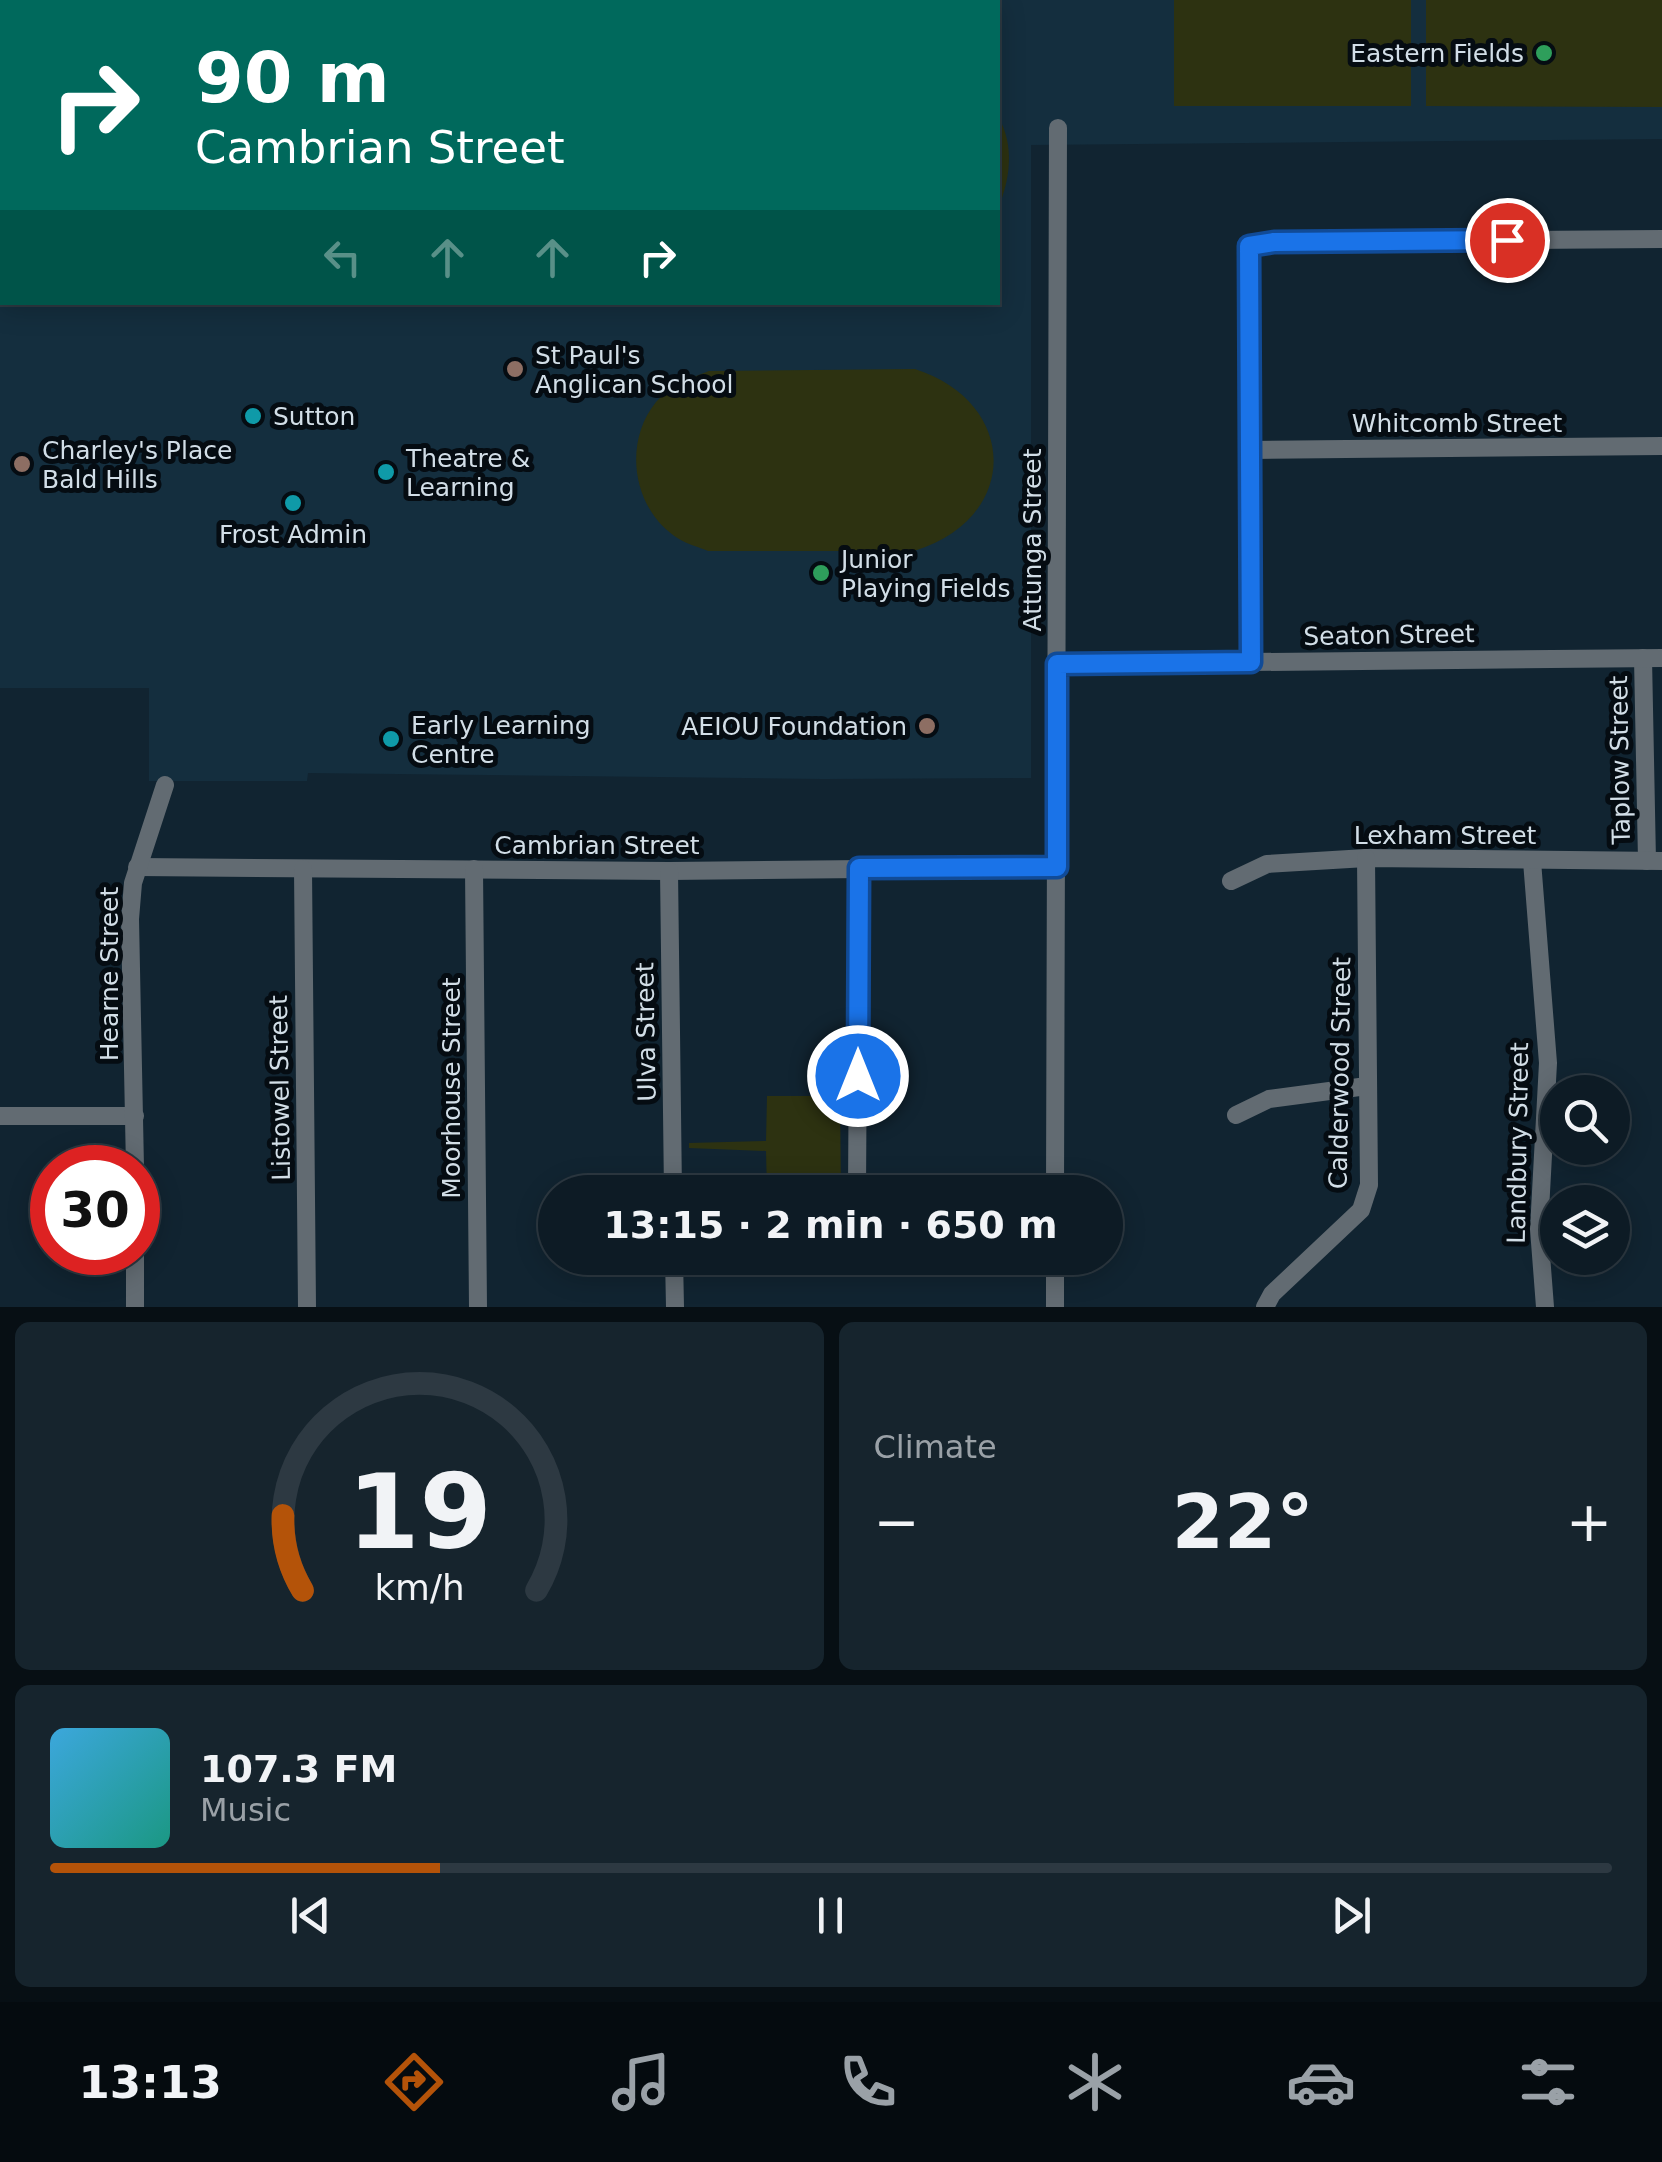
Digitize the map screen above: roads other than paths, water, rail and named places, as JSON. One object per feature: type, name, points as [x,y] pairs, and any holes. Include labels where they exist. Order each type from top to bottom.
[{"type":"street","name":"Attunga Street","points":[[1055,1175],[1058,128]]},
{"type":"street","points":[[1251,662],[1249,246],[1274,242],[1662,239]]},
{"type":"street","name":"Whitcomb Street","points":[[1252,450],[1662,446]]},
{"type":"street","name":"Seaton Street","points":[[1057,664],[1652,658]]},
{"type":"street","name":"Taplow Street","points":[[1652,658],[1654,861]]},
{"type":"street","name":"Hearne Street","points":[[135,1145],[130,920],[137,867],[166,785]]},
{"type":"street","name":"Lexham Street","points":[[1231,881],[1268,864],[1366,858],[1654,861]]},
{"type":"street","name":"Calderwood Street","points":[[1265,1307],[1272,1294],[1361,1210],[1370,1185],[1366,858]]},
{"type":"street","name":"Landbury Street","points":[[1532,860],[1548,1063],[1539,1230],[1544,1307]]},
{"type":"street","name":"Cambrian Street","points":[[137,867],[1057,867]]},
{"type":"street","points":[[857,1175],[859,868]]},
{"type":"street","name":"Listowel Street","points":[[303,869],[307,1307]]},
{"type":"street","name":"Moorhouse Street","points":[[474,869],[478,1307]]},
{"type":"street","name":"Ulva Street","points":[[670,870],[673,1175]]},
{"type":"street","points":[[1236,1115],[1268,1099],[1367,1086]]},
{"type":"street","points":[[0,1116],[134,1116]]},
{"type":"street","points":[[135,1275],[135,1307]]},
{"type":"street","points":[[674,1275],[675,1307]]},
{"type":"street","points":[[1055,1275],[1055,1307]]},
{"type":"place","name":"Eastern Fields","points":[[1544,53]]},
{"type":"place","name":"St Paul's Anglican School","points":[[515,369]]},
{"type":"place","name":"Sutton","points":[[253,416]]},
{"type":"place","name":"Charley's Place Bald Hills","points":[[22,464]]},
{"type":"place","name":"Theatre & Learning","points":[[386,472]]},
{"type":"place","name":"Frost Admin","points":[[293,503]]},
{"type":"place","name":"Junior Playing Fields","points":[[821,573]]},
{"type":"place","name":"AEIOU Foundation","points":[[927,726]]},
{"type":"place","name":"Early Learning Centre","points":[[391,739]]}]
